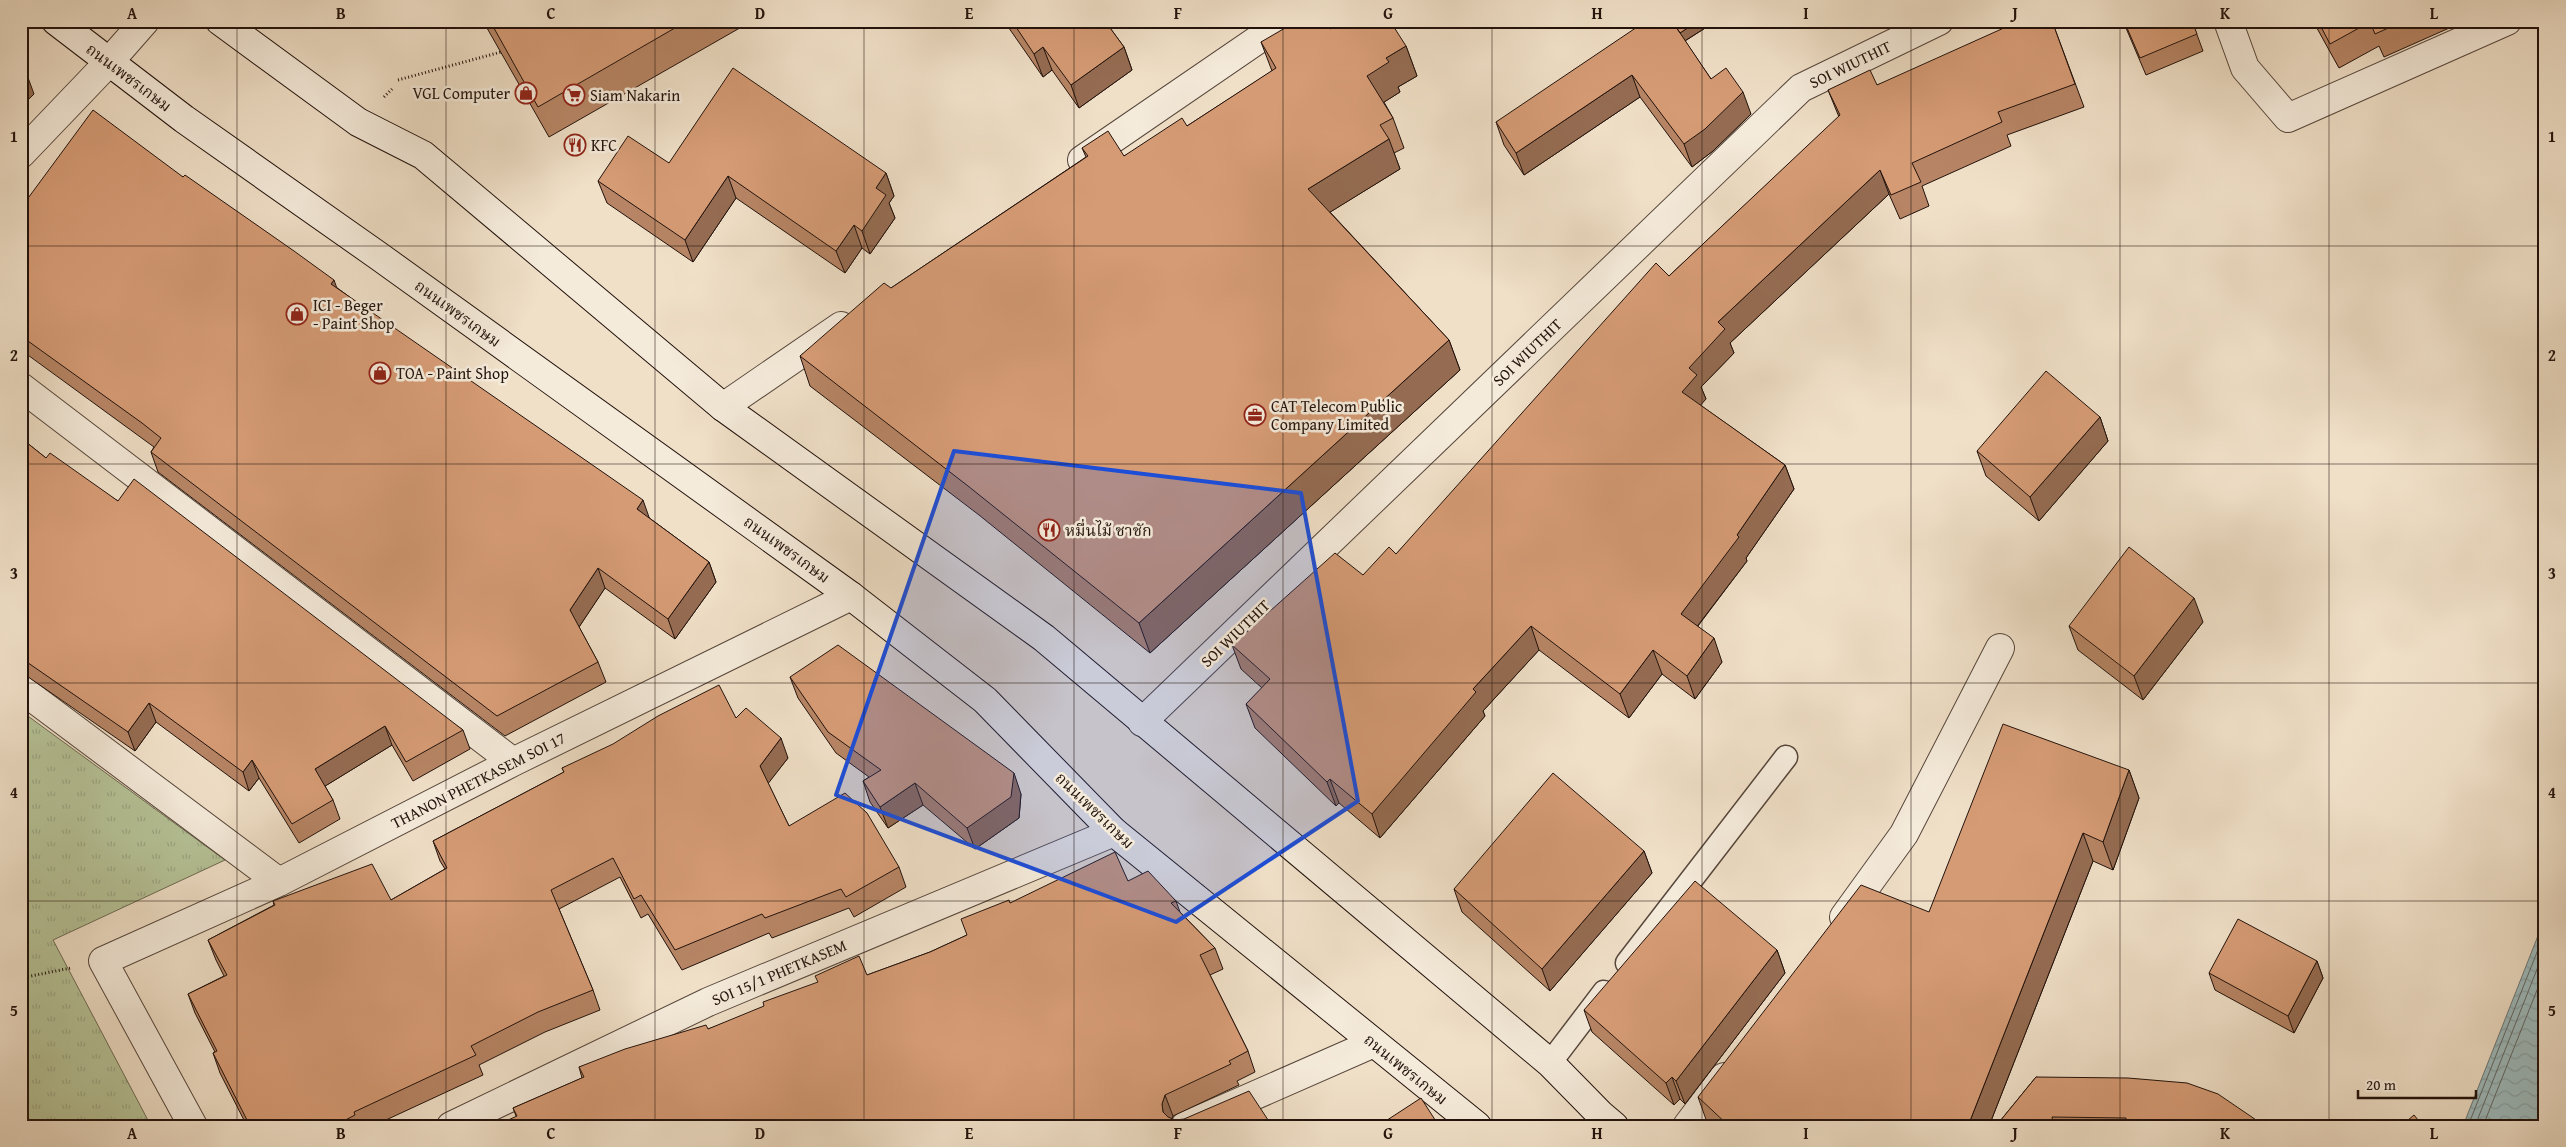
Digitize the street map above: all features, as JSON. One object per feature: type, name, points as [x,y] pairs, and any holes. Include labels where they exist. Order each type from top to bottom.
[{"type":"street","name":"ถนนเพชรเกษม","points":[[56,21],[184,119],[380,257],[851,596],[985,700],[1114,832],[1478,1126]]},
{"type":"street","points":[[21,154],[109,62],[145,21]]},
{"type":"street","points":[[220,21],[358,122],[424,155],[724,407],[1044,638],[1550,1063],[1602,1122]]},
{"type":"street","points":[[1065,172],[1285,21]]},
{"type":"street","name":"SOI WIUTHIT","points":[[1142,722],[1801,88],[1939,21]]},
{"type":"street","points":[[2228,21],[2245,68],[2288,118],[2507,21]]},
{"type":"street","points":[[724,407],[862,312]]},
{"type":"street","points":[[21,387],[513,762]]},
{"type":"street","name":"THANON PHETKASEM SOI 17","points":[[103,962],[279,882],[513,762],[851,596]]},
{"type":"street","points":[[1830,936],[1904,834],[2000,648]]},
{"type":"street","points":[[21,689],[279,882]]},
{"type":"street","name":"SOI 15/1 PHETKASEM","points":[[450,1126],[708,1002],[1114,832]]},
{"type":"street","points":[[103,962],[193,1126]]},
{"type":"street","points":[[1185,1126],[1374,1043]]},
{"type":"street","points":[[1687,1126],[1742,1054]]},
{"type":"lane","points":[[1550,1063],[1786,757]]},
{"type":"path","points":[[398,80],[501,52]]},
{"type":"path","points":[[21,978],[103,962]]},
{"type":"highlighted area","points":[[954,451],[1301,493],[1358,801],[1176,922],[836,795]]},
{"type":"green space","points":[[21,711],[225,860],[53,940],[151,1126],[21,1126]]},
{"type":"water","points":[[2543,923],[2545,1126],[2463,1126]]},
{"type":"building","points":[[490,21],[687,21],[538,107]]},
{"type":"building","points":[[1012,21],[1105,21],[1124,47],[1071,85],[1043,47],[1034,54]]},
{"type":"building","points":[[1297,21],[1326,21],[1330,29],[1342,21],[1390,21],[1406,46],[1386,58],[1389,62],[1367,76],[1393,118],[1380,125],[1389,139],[1308,189],[1449,340],[1139,623],[968,486],[800,356],[884,283],[891,288],[1088,156],[1082,148],[1108,131],[1124,156],[1182,118],[1187,126],[1276,68],[1261,42]]},
{"type":"building","points":[[1646,21],[1672,21],[1711,79],[1726,68],[1743,92],[1705,129],[1684,144],[1632,75],[1516,153],[1496,122]]},
{"type":"building","points":[[1672,21],[1698,21],[1680,33]]},
{"type":"building","points":[[2004,21],[2052,21],[2075,84],[1998,112],[2002,122],[1912,163],[1921,182],[1891,195],[1880,170],[1718,322],[1725,329],[1689,368],[1697,375],[1682,392],[1785,465],[1737,535],[1739,537],[1681,614],[1714,638],[1687,676],[1653,650],[1620,694],[1531,626],[1473,689],[1476,692],[1372,814],[1330,779],[1327,782],[1246,704],[1270,679],[1232,645],[1335,553],[1363,575],[1389,547],[1396,554],[1656,263],[1669,276],[1840,115],[1828,90],[1870,70],[1877,85],[2006,27]]},
{"type":"building","points":[[2124,21],[2192,21],[2197,34],[2140,58]]},
{"type":"building","points":[[2318,21],[2404,21],[2375,34],[2370,22],[2330,44]]},
{"type":"building","points":[[733,68],[886,173],[876,188],[886,195],[862,231],[854,225],[836,251],[728,176],[685,240],[598,181],[628,136],[669,163]]},
{"type":"building","points":[[93,110],[183,177],[185,175],[334,280],[331,284],[643,500],[637,509],[709,562],[668,619],[598,568],[570,610],[598,662],[497,716],[151,452],[161,438],[21,336],[21,204],[23,205]]},
{"type":"building","points":[[2046,371],[2100,417],[2030,497],[1977,451]]},
{"type":"building","points":[[21,438],[46,458],[50,453],[118,501],[134,479],[463,730],[406,762],[385,726],[315,769],[333,800],[292,824],[252,760],[243,772],[149,703],[128,732],[21,658]]},
{"type":"building","points":[[2129,547],[2194,598],[2134,676],[2069,626]]},
{"type":"building","points":[[838,645],[1014,773],[1011,797],[967,828],[915,783],[880,807],[863,781],[881,770],[828,732],[790,677]]},
{"type":"building","points":[[719,685],[736,718],[746,708],[781,738],[760,766],[789,826],[845,793],[867,813],[899,867],[846,897],[841,889],[765,918],[762,914],[675,950],[641,895],[634,899],[613,858],[551,890],[593,990],[538,1012],[471,1046],[476,1055],[354,1112],[355,1115],[334,1126],[248,1126],[245,1120],[247,1120],[213,1053],[217,1051],[188,994],[227,975],[208,940],[275,905],[273,901],[372,864],[391,900],[447,868],[433,841],[564,772],[562,768],[613,744],[658,716]]},
{"type":"building","points":[[2003,724],[2129,770],[2103,842],[2083,833],[1968,1126],[1729,1126],[1698,1097],[1861,885],[1929,912]]},
{"type":"building","points":[[1553,773],[1644,851],[1542,969],[1454,889]]},
{"type":"building","points":[[1115,852],[1128,881],[1148,871],[1176,901],[1171,903],[1215,948],[1200,955],[1248,1051],[1229,1061],[1231,1064],[1165,1095],[1162,1104],[1163,1112],[1175,1120],[1184,1119],[1249,1091],[1272,1126],[495,1126],[517,1116],[513,1108],[584,1077],[579,1067],[625,1049],[706,1025],[708,1029],[764,1006],[763,1002],[818,982],[815,976],[859,956],[867,975],[930,952],[967,935],[961,919],[1009,900],[1010,903]]},
{"type":"building","points":[[1695,881],[1777,950],[1676,1081],[1672,1077],[1666,1083],[1584,1010]]},
{"type":"building","points":[[2238,919],[2317,961],[2288,1016],[2209,973]]},
{"type":"building","points":[[2036,1077],[2128,1078],[2187,1083],[2218,1094],[2265,1126],[2126,1126],[2126,1118],[2052,1117],[2054,1126],[1996,1126]]},
{"type":"building","points":[[1421,1098],[1439,1126],[1378,1126]]},
{"type":"building","points":[[2414,1115],[2423,1126],[2401,1126]]},
{"type":"place","name":"VGL Computer","points":[[526,93]]},
{"type":"place","name":"Siam Nakarin","points":[[574,95]]},
{"type":"place","name":"KFC","points":[[575,145]]},
{"type":"place","name":"ICI - Beger - Paint Shop","points":[[297,314]]},
{"type":"place","name":"TOA - Paint Shop","points":[[380,373]]},
{"type":"place","name":"CAT Telecom Public Company Limited","points":[[1255,415]]},
{"type":"place","name":"หมื่นไม้ ชาชัก","points":[[1049,530]]}]
